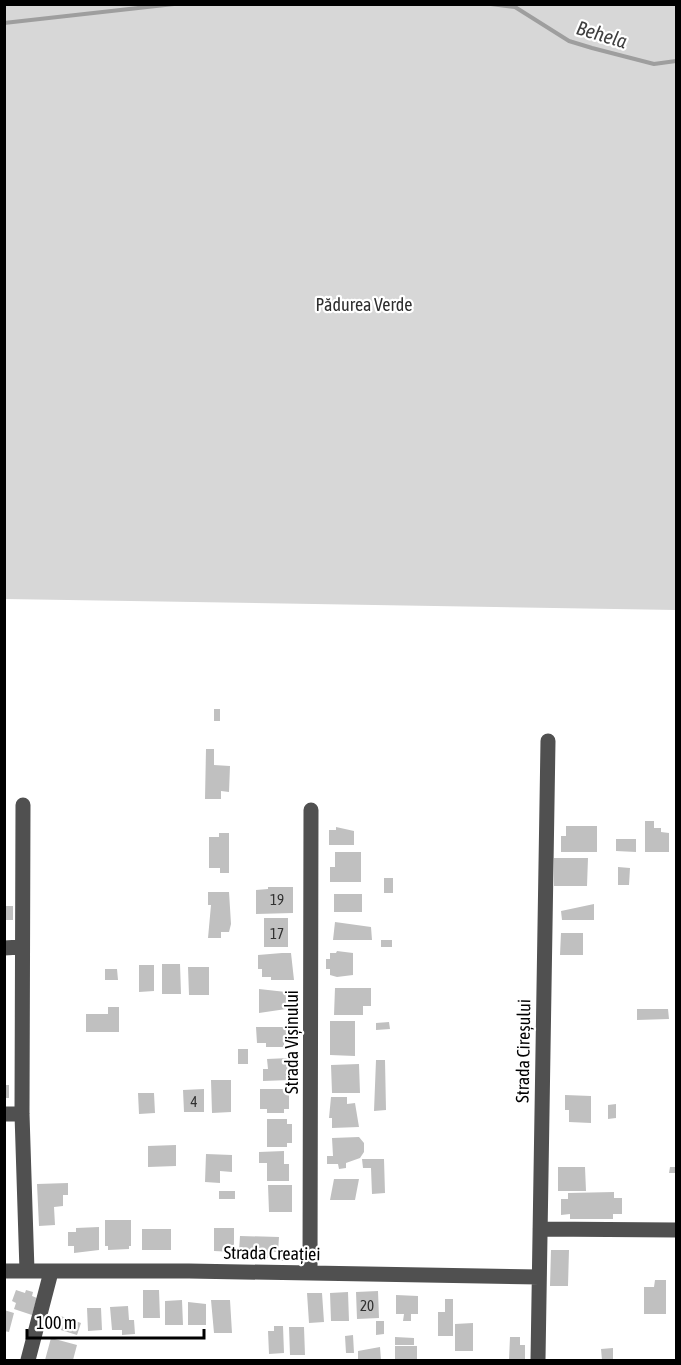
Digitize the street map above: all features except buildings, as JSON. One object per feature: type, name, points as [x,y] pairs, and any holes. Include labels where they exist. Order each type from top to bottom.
[{"type":"street","name":"Strada Cireșului","points":[[538,1360],[548,741]]},
{"type":"street","points":[[23,805],[22,1114],[27,1271]]},
{"type":"street","name":"Strada Vișinului","points":[[310,1273],[312,810]]},
{"type":"street","points":[[4,948],[21,947]]},
{"type":"street","points":[[4,1114],[22,1114]]},
{"type":"street","points":[[540,1229],[676,1230]]},
{"type":"street","name":"Strada Creației","points":[[4,1271],[539,1277]]},
{"type":"street","points":[[28,1360],[51,1272]]},
{"type":"green space","name":"Pădurea Verde","points":[[5,4],[676,5],[676,610],[5,599]]},
{"type":"waterway","name":"Behela","points":[[4,23],[174,4]]},
{"type":"waterway","name":"Behela","points":[[491,4],[515,7],[569,41],[654,64],[676,61]]}]
